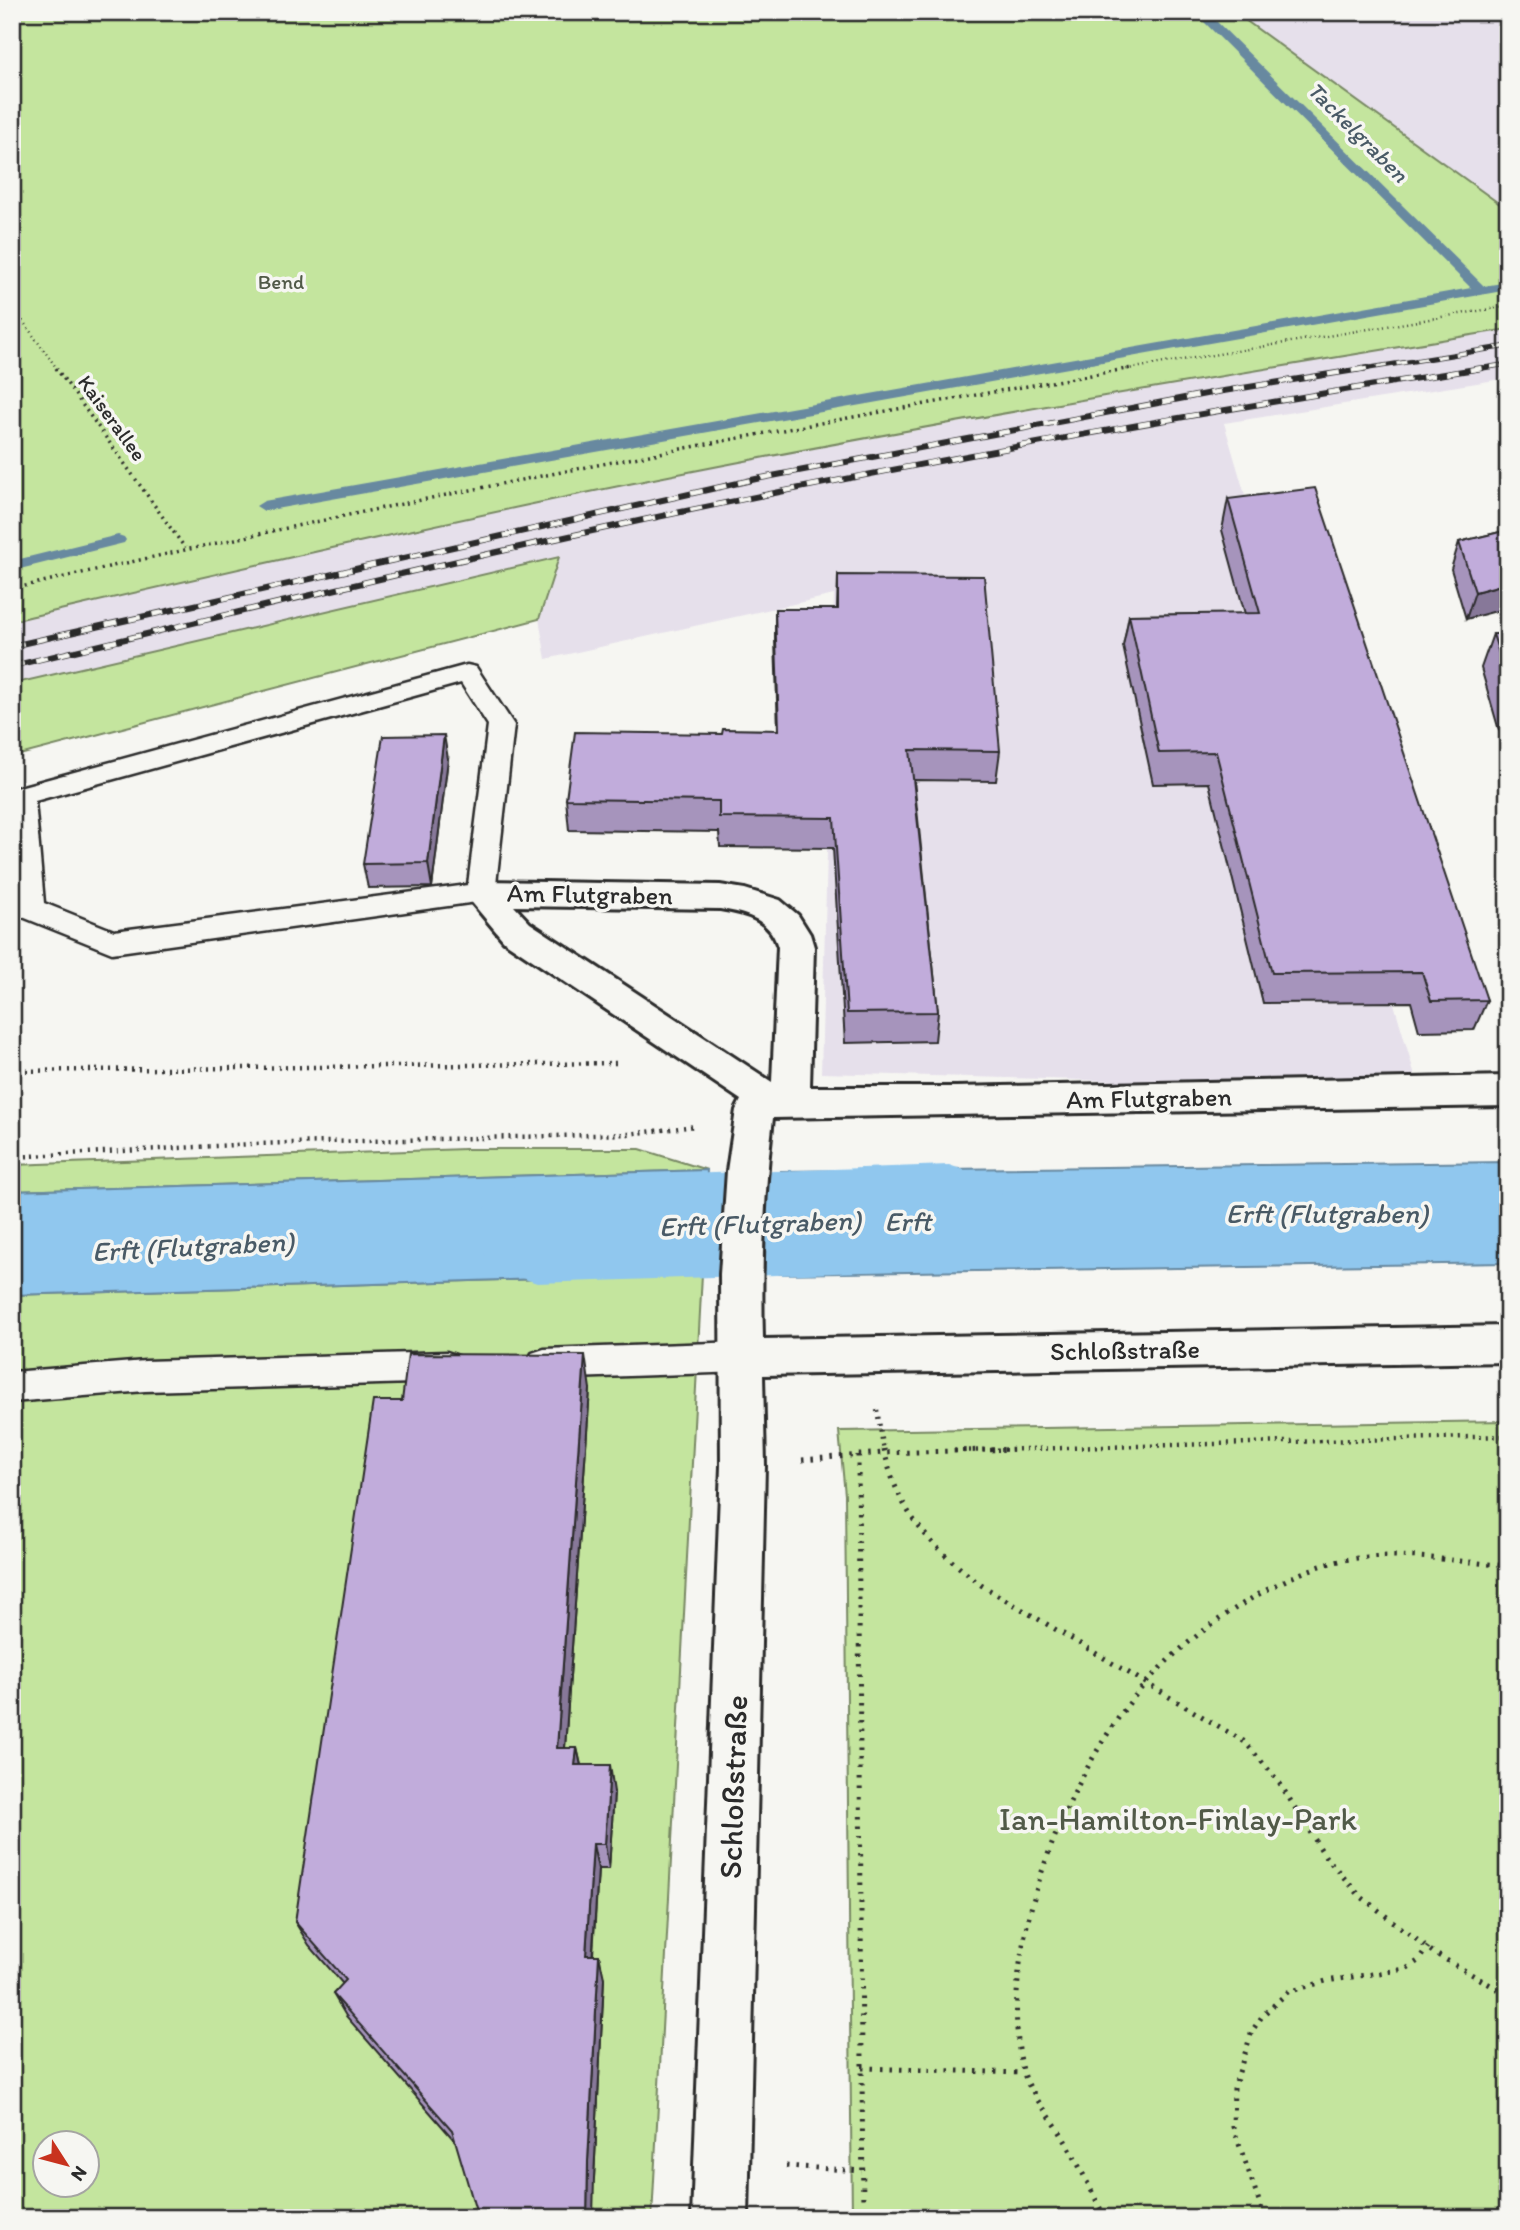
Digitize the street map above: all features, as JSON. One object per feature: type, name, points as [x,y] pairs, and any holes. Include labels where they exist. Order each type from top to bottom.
[{"type":"street","name":"Am Flutgraben","points":[[481,892],[517,932],[773,1105],[1508,1091]]},
{"type":"street","name":"Am Flutgraben","points":[[481,892],[720,897],[752,902],[775,912],[790,928],[796,947],[773,1105],[747,1171]]},
{"type":"street","name":"Schloßstraße","points":[[720,2218],[743,1466],[741,1274],[747,1171]]},
{"type":"street","name":"Schloßstraße","points":[[742,1357],[1508,1344]]},
{"type":"lane","points":[[467,673],[501,725],[481,892],[112,942],[30,909],[21,796],[467,673]]},
{"type":"lane","points":[[12,1387],[145,1376],[742,1357]]},
{"type":"path","points":[[1354,17],[1433,12]]},
{"type":"path","name":"Kaiserallee","points":[[12,306],[185,548]]},
{"type":"path","points":[[12,589],[185,548],[829,419],[1508,306]]},
{"type":"path","points":[[12,1071],[623,1063]]},
{"type":"path","points":[[12,1157],[252,1144],[629,1134],[699,1126],[773,1105]]},
{"type":"path","points":[[743,1466],[883,1453],[1508,1436]]},
{"type":"path","points":[[883,1453],[893,1486],[910,1521],[945,1558],[981,1585],[1231,1733],[1255,1751],[1278,1777],[1332,1866],[1371,1905],[1484,1984],[1508,1995]]},
{"type":"path","points":[[859,1455],[863,2218]]},
{"type":"path","points":[[1105,2218],[1069,2148],[1023,2073],[1017,2037],[1016,2003],[1023,1943],[1045,1866],[1089,1765],[1146,1684],[1203,1633],[1266,1591],[1325,1565],[1374,1557],[1508,1566]]},
{"type":"path","points":[[1265,2218],[1233,2127],[1234,2088],[1252,2031],[1269,2007],[1288,1992],[1326,1981],[1406,1969],[1418,1961],[1428,1947]]},
{"type":"path","points":[[862,2068],[1023,2073]]},
{"type":"path","points":[[721,2162],[862,2171]]},
{"type":"shaded area","points":[[1214,12],[1508,12],[1508,264]]},
{"type":"shaded area","points":[[1508,329],[1508,378],[1224,423],[1419,1089],[821,1073],[834,595],[546,659],[539,619],[559,558],[12,684],[12,621],[369,539],[745,461],[1199,380]]},
{"type":"green space","name":"Bend","points":[[12,12],[1234,12],[1508,210],[1508,329],[1221,376],[745,461],[470,518],[12,621]]},
{"type":"green space","points":[[559,557],[539,619],[12,757],[12,684]]},
{"type":"green space","points":[[465,1149],[640,1149],[707,1170],[12,1191],[12,1165]]},
{"type":"green space","points":[[702,1274],[652,2218],[12,2218],[12,1295]]},
{"type":"green space","name":"Ian-Hamilton-Finlay-Park","points":[[1508,1421],[1508,2218],[852,2218],[845,1495],[839,1431]]},
{"type":"water","name":"Erft","points":[[1508,1162],[1508,1263],[779,1274],[781,1171]]},
{"type":"water","points":[[707,1170],[702,1274],[12,1295],[12,1191]]},
{"type":"building","points":[[1315,488],[1487,1000],[1431,1001],[1422,972],[1272,973],[1216,752],[1159,753],[1129,615],[1260,613],[1228,499]]},
{"type":"building","points":[[1508,530],[1508,583],[1475,592],[1459,542]]},
{"type":"building","points":[[838,575],[984,576],[1000,751],[910,750],[938,1012],[847,1013],[834,818],[719,817],[719,801],[566,799],[575,732],[722,734],[723,729],[779,730],[775,609],[838,609]]},
{"type":"building","points":[[1493,634],[1508,634],[1508,682]]},
{"type":"building","points":[[444,735],[428,863],[363,864],[383,736]]},
{"type":"building","points":[[408,1354],[585,1355],[557,1748],[577,1748],[575,1765],[610,1765],[605,1844],[593,1844],[586,1955],[599,1955],[587,2218],[478,2218],[452,2130],[333,1994],[346,1980],[295,1922],[373,1401],[402,1401]]},
{"type":"waterway","name":"Tackelgraben","points":[[1200,12],[1479,289]]},
{"type":"waterway","points":[[264,506],[1508,286]]},
{"type":"waterway","points":[[12,566],[118,540]]},
{"type":"waterway","name":"Erft (Flutgraben)","points":[[537,1231],[949,1217]]},
{"type":"railway","points":[[1357,370],[1508,346]]},
{"type":"railway","points":[[1471,370],[1508,364]]},
{"type":"railway","points":[[12,646],[756,479],[1211,393],[1368,368]]},
{"type":"railway","points":[[12,666],[513,548],[681,512],[1080,435],[1482,368]]}]
